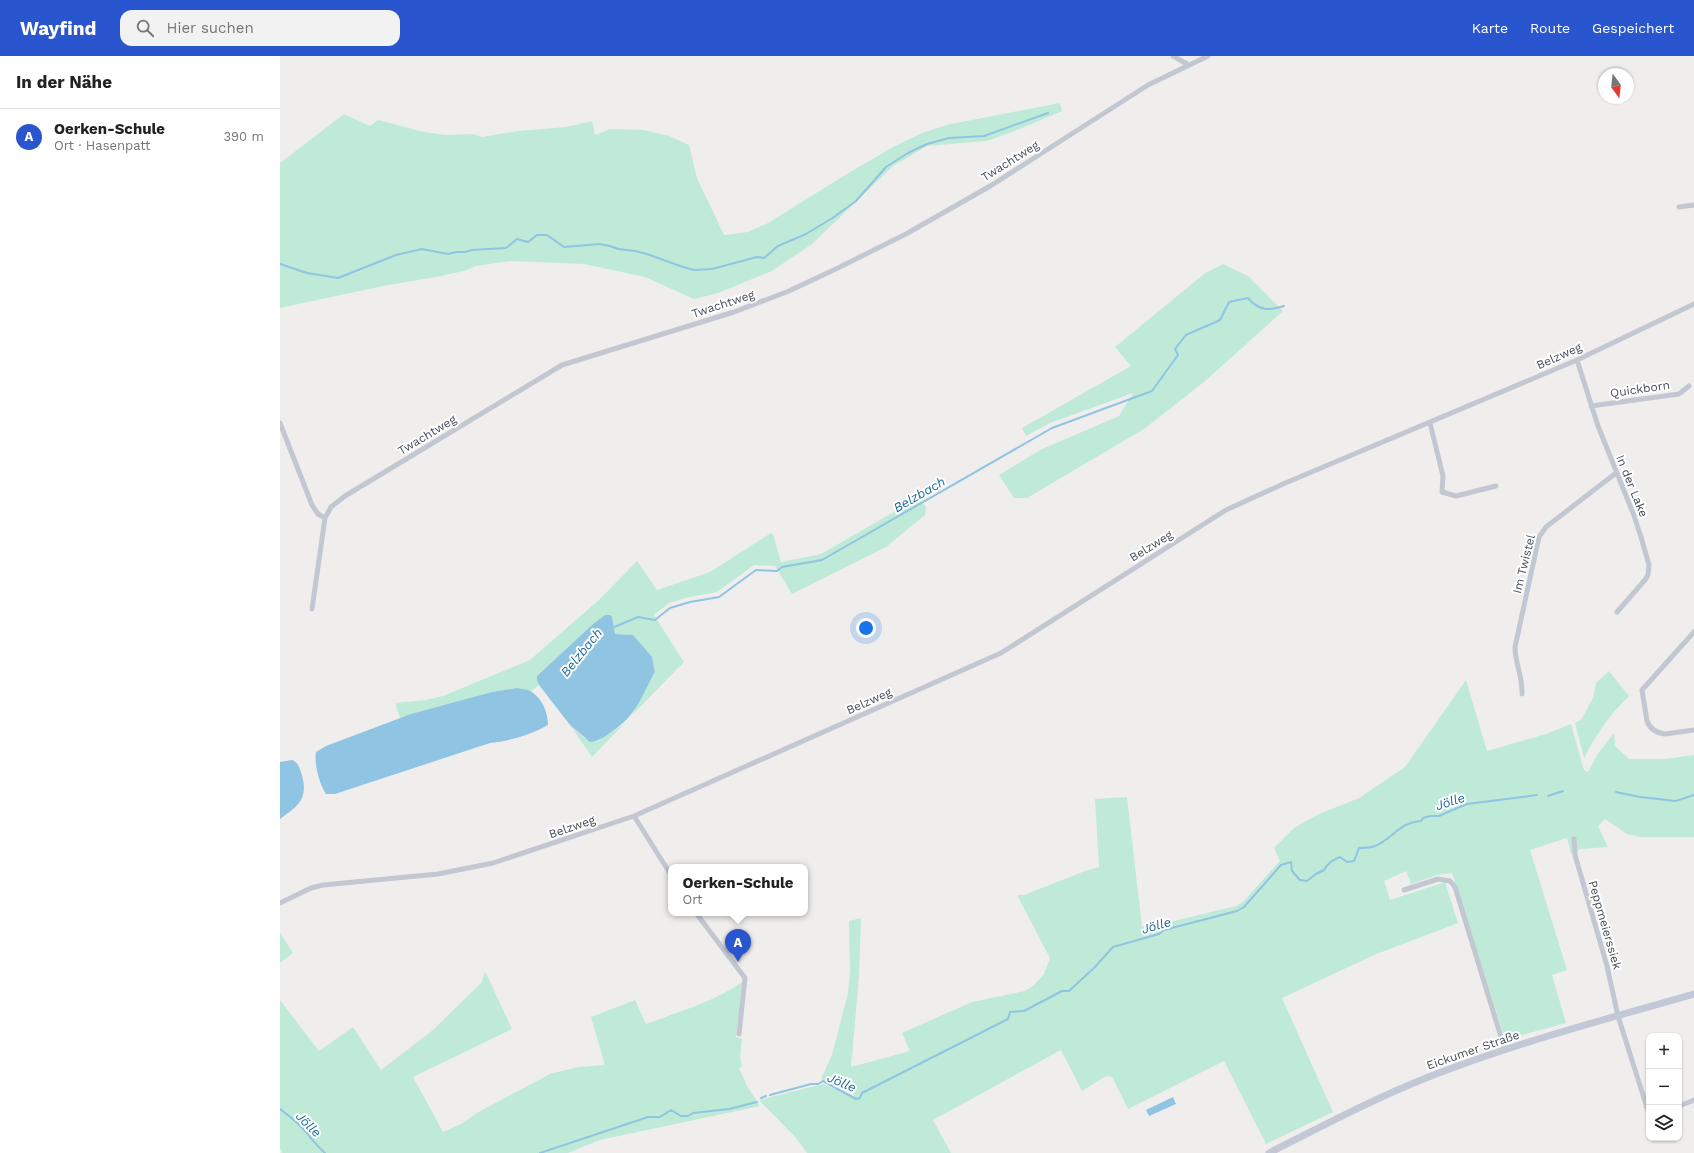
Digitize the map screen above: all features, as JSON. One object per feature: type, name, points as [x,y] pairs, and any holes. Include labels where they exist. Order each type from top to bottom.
[{"type":"main road","name":"Eickumer Straße","points":[[1269,1153],[1360,1107],[1436,1075],[1505,1050],[1694,994]]},
{"type":"street","points":[[1173,56],[1189,65]]},
{"type":"street","name":"Twachtweg","points":[[312,609],[325,518],[331,507],[345,496],[562,365],[734,312],[789,291],[906,234],[992,185],[1148,86],[1208,56]]},
{"type":"street","points":[[1679,207],[1694,205]]},
{"type":"street","name":"Belzweg","points":[[280,903],[310,888],[323,885],[438,874],[493,863],[634,816],[984,662],[1014,645],[1226,510],[1283,484],[1577,360],[1694,304]]},
{"type":"street","name":"In der Lake","points":[[1577,360],[1591,406],[1616,473],[1633,513],[1649,570],[1645,580],[1617,612]]},
{"type":"street","name":"Quickborn","points":[[1591,406],[1679,394],[1689,386]]},
{"type":"street","points":[[1430,423],[1443,476],[1442,492],[1456,496],[1496,486]]},
{"type":"street","points":[[280,424],[312,505],[318,514],[325,518]]},
{"type":"street","name":"Im Twistel","points":[[1522,694],[1522,682],[1515,657],[1515,647],[1539,537],[1546,527],[1616,473]]},
{"type":"street","points":[[1694,632],[1692,639],[1642,690],[1648,724],[1654,729],[1666,734],[1694,730]]},
{"type":"street","points":[[634,816],[668,870]]},
{"type":"street","name":"Peppmeierssiek","points":[[1574,839],[1575,855],[1607,966],[1618,1016],[1646,1105]]},
{"type":"street","points":[[1404,890],[1438,879],[1450,881],[1455,888],[1505,1050]]},
{"type":"street","points":[[698,916],[746,978],[739,1034]]},
{"type":"street","points":[[1682,1105],[1694,1100]]},
{"type":"green space","points":[[1060,103],[1062,111],[987,141],[927,146],[893,166],[812,244],[772,271],[718,293],[694,299],[645,277],[584,264],[510,261],[476,266],[464,271],[436,277],[383,286],[280,308],[280,163],[344,114],[370,126],[378,120],[424,132],[446,135],[474,134],[482,137],[518,131],[566,127],[592,121],[595,135],[610,129],[644,130],[669,136],[689,145],[697,178],[724,235],[748,232],[768,223],[850,172],[895,146],[922,133],[946,125]]},
{"type":"green space","points":[[1223,264],[1248,276],[1283,311],[1204,382],[1144,429],[1027,498],[1014,498],[999,475],[1040,450],[1119,416],[1133,393],[1050,423],[1026,436],[1022,428],[1131,366],[1115,347],[1204,274]]},
{"type":"green space","points":[[918,498],[926,507],[925,515],[886,547],[792,594],[775,566],[754,565],[717,592],[689,597],[669,603],[654,615],[684,662],[632,715],[655,672],[652,657],[626,634],[615,634],[612,617],[605,615],[593,624],[537,676],[539,685],[531,691],[517,688],[492,692],[400,718],[395,703],[426,700],[443,696],[530,660],[600,599],[637,561],[657,590],[710,572],[771,533],[773,534],[781,562],[821,554]]},
{"type":"green space","points":[[1609,671],[1629,696],[1604,725],[1584,758],[1575,723],[1581,720],[1593,698],[1596,683]]},
{"type":"green space","points":[[1466,680],[1487,751],[1546,734],[1571,724],[1584,770],[1588,772],[1597,755],[1614,733],[1615,746],[1629,759],[1665,759],[1694,755],[1694,837],[1640,837],[1627,834],[1605,819],[1598,826],[1608,847],[1580,849],[1571,854],[1567,838],[1530,850],[1567,970],[1552,975],[1566,1023],[1508,1039],[1502,1030],[1452,873],[1437,875],[1411,884],[1406,871],[1384,881],[1390,900],[1445,882],[1458,923],[1374,955],[1282,998],[1333,1112],[1266,1144],[1224,1061],[1128,1109],[1112,1077],[1106,1076],[1082,1091],[1061,1050],[933,1120],[951,1153],[807,1153],[796,1138],[759,1100],[823,1084],[854,1096],[853,1090],[821,1079],[832,1055],[848,993],[850,971],[849,921],[861,918],[859,977],[851,1067],[910,1051],[902,1033],[972,1002],[1025,991],[1033,986],[1044,974],[1050,958],[1017,895],[1024,895],[1099,867],[1095,799],[1127,797],[1142,927],[1162,924],[1236,906],[1243,902],[1280,861],[1274,848],[1294,828],[1319,814],[1359,798],[1405,767]]},
{"type":"green space","points":[[624,724],[592,757],[570,725],[584,738],[598,741]]},
{"type":"green space","points":[[280,933],[293,953],[280,963]]},
{"type":"green space","points":[[485,971],[512,1029],[413,1077],[443,1132],[461,1124],[477,1113],[550,1074],[578,1067],[605,1065],[591,1017],[635,1000],[646,1024],[708,1001],[742,982],[736,1037],[742,1039],[740,1057],[742,1067],[739,1068],[747,1086],[760,1106],[600,1140],[568,1153],[282,1153],[280,1148],[280,1000],[319,1051],[353,1027],[381,1070],[433,1030],[482,982]]},
{"type":"water","points":[[605,615],[610,615],[612,617],[615,634],[633,635],[652,657],[655,672],[637,706],[627,719],[605,736],[590,742],[570,725],[539,685],[537,676],[593,624]]},
{"type":"water","points":[[517,688],[530,691],[536,695],[546,711],[548,725],[520,737],[490,743],[335,794],[326,794],[323,790],[318,773],[316,752],[326,746],[411,714],[492,692]]},
{"type":"water","points":[[292,760],[297,763],[301,772],[304,788],[303,795],[298,805],[280,819],[280,762]]},
{"type":"water","points":[[1173,1097],[1176,1104],[1149,1116],[1146,1110]]},
{"type":"waterway","points":[[280,264],[307,273],[338,278],[396,255],[422,249],[448,254],[472,250],[506,248],[517,239],[528,242],[537,235],[547,235],[564,247],[599,244],[647,254],[694,270],[712,269],[757,257],[764,258],[778,246],[806,234],[834,217],[856,201],[886,167],[908,153],[927,144],[949,138],[984,136],[1048,113]]},
{"type":"waterway","name":"Belzbach","points":[[612,628],[638,617],[655,620],[670,608],[690,602],[719,597],[756,570],[777,571],[782,567],[822,560],[1052,428],[1152,391],[1178,355],[1175,349],[1186,335],[1220,320],[1229,302],[1248,298],[1260,308],[1264,309],[1274,309],[1284,306]]},
{"type":"waterway","name":"Jölle","points":[[1548,796],[1563,791]]},
{"type":"waterway","name":"Jölle","points":[[1616,792],[1640,797],[1676,801],[1694,795]]},
{"type":"waterway","name":"Jölle","points":[[770,1095],[811,1084],[818,1084],[823,1081],[856,1099],[860,1098],[862,1093],[1008,1019],[1010,1012],[1024,1011],[1062,991],[1069,991],[1095,967],[1113,947],[1159,934],[1164,930],[1237,911],[1244,907],[1281,865],[1291,862],[1292,871],[1300,880],[1307,881],[1324,870],[1335,859],[1340,857],[1347,862],[1354,861],[1359,848],[1369,848],[1375,846],[1386,840],[1407,824],[1421,821],[1423,818],[1439,816],[1467,804],[1537,795]]},
{"type":"waterway","name":"Jölle","points":[[761,1098],[766,1096]]},
{"type":"waterway","name":"Jölle","points":[[540,1153],[648,1117],[660,1117],[671,1110],[681,1116],[688,1116],[693,1113],[729,1109],[757,1102]]},
{"type":"waterway","name":"Jölle","points":[[280,1109],[300,1125],[325,1153]]},
{"type":"place","name":"Oerken-Schule","points":[[738,962]]}]
